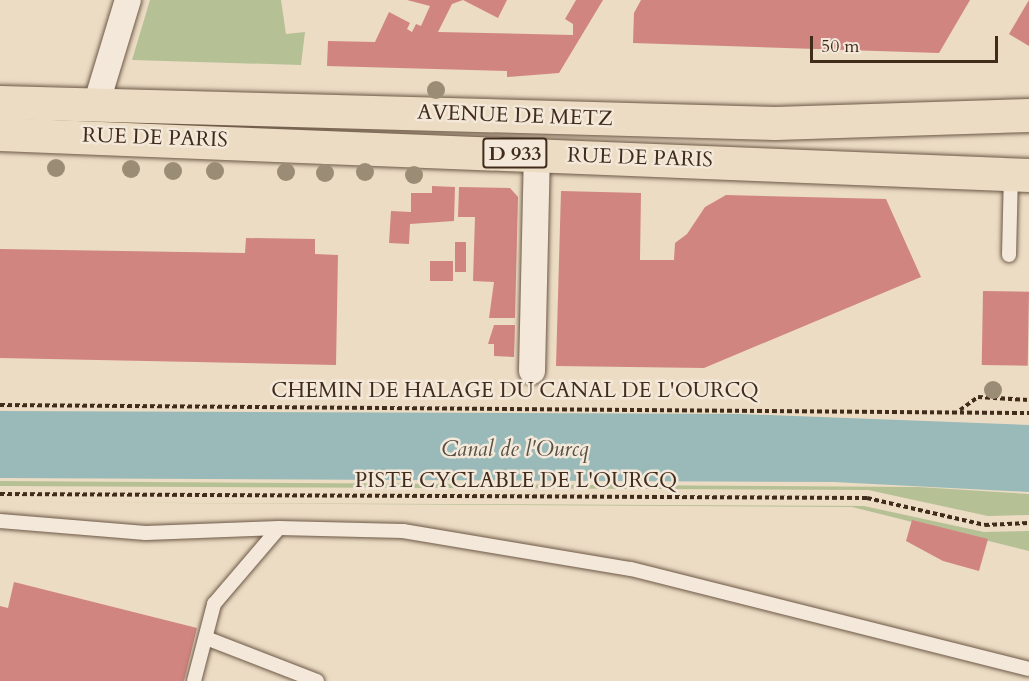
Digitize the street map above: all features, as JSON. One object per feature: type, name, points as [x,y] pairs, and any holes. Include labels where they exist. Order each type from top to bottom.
[{"type":"main road","name":"AVENUE DE METZ","points":[[0,102],[775,123],[1029,116]]},
{"type":"main road","name":"RUE DE PARIS","points":[[0,134],[1020,175]]},
{"type":"street","points":[[96,105],[128,0]]},
{"type":"street","points":[[532,372],[537,154]]},
{"type":"lane","points":[[1009,255],[1020,175]]},
{"type":"lane","points":[[0,521],[146,533],[279,528],[403,531],[632,569],[1029,669]]},
{"type":"lane","points":[[194,681],[218,597],[279,528]]},
{"type":"lane","points":[[206,638],[316,681]]},
{"type":"path","points":[[960,410],[978,397],[1029,400]]},
{"type":"path","name":"CHEMIN DE HALAGE DU CANAL DE L'OURCQ","points":[[0,405],[960,410],[1029,413]]},
{"type":"path","name":"PISTE CYCLABLE DE L'OURCQ","points":[[0,494],[867,498],[985,525],[1029,523]]},
{"type":"green space","points":[[150,0],[281,0],[286,34],[305,32],[301,65],[132,60]]},
{"type":"green space","points":[[0,481],[919,487],[1029,494],[1029,515],[988,516],[868,490],[0,486]]},
{"type":"green space","points":[[0,502],[864,506],[984,532],[1029,531],[1029,551],[852,507]]},
{"type":"water","name":"Canal de l'Ourcq","points":[[0,411],[740,414],[1029,425],[1029,492],[834,482],[0,478]]},
{"type":"building","points":[[407,0],[463,0],[452,4],[438,32],[573,35],[573,24],[565,19],[576,0],[603,0],[559,73],[507,77],[507,71],[327,66],[328,41],[375,42],[389,12],[410,23],[407,29],[412,32],[416,24],[421,26],[430,6]]},
{"type":"building","points":[[463,0],[507,0],[498,18]]},
{"type":"building","points":[[641,0],[970,0],[939,53],[633,43],[634,13]]},
{"type":"building","points":[[1029,0],[1029,46],[1009,34]]},
{"type":"building","points":[[432,186],[455,187],[454,221],[410,224],[409,244],[389,243],[391,211],[411,212],[411,193],[432,193]]},
{"type":"building","points":[[459,187],[510,188],[518,197],[515,318],[489,318],[494,282],[473,281],[475,217],[458,217]]},
{"type":"building","points":[[561,191],[641,193],[640,260],[674,260],[675,243],[687,234],[705,207],[726,195],[886,199],[921,277],[704,368],[556,366]]},
{"type":"building","points":[[246,238],[315,239],[315,254],[338,255],[336,365],[0,358],[0,249],[245,253]]},
{"type":"building","points":[[455,242],[466,242],[466,272],[455,272]]},
{"type":"building","points":[[430,261],[453,261],[453,281],[430,281]]},
{"type":"building","points":[[983,291],[1029,292],[1028,366],[982,365]]},
{"type":"building","points":[[494,325],[515,325],[514,357],[494,356],[494,344],[488,344]]},
{"type":"building","points":[[912,520],[988,539],[979,571],[943,561],[906,541]]},
{"type":"building","points":[[14,582],[197,628],[184,681],[0,681],[0,606],[8,608]]}]
